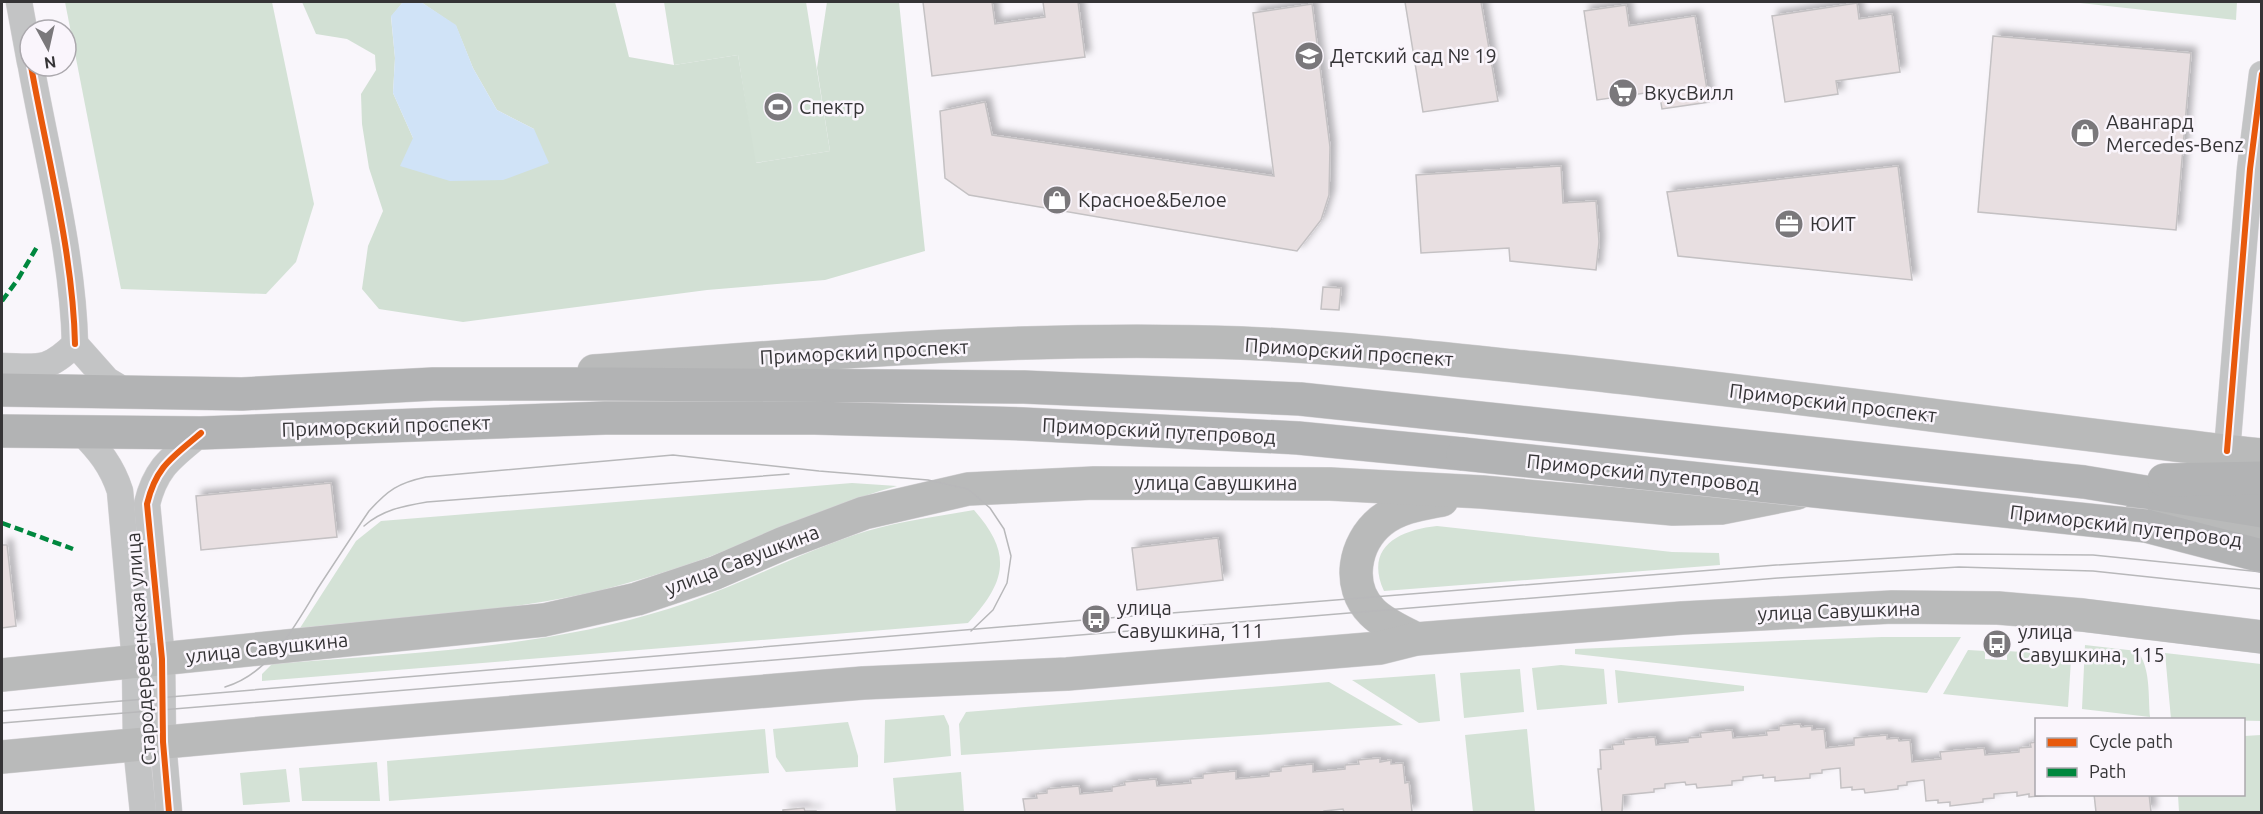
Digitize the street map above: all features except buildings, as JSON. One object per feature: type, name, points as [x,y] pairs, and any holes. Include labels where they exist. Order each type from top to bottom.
[{"type":"main road","name":"Приморский проспект","points":[[2,390],[242,394],[434,384],[937,346],[1092,340],[1243,343],[1395,354],[1608,375],[2262,455]]},
{"type":"main road","name":"Приморский проспект","points":[[434,384],[1024,387]]},
{"type":"main road","name":"Приморский путепровод","points":[[1024,387],[1300,399],[2084,482],[2262,512]]},
{"type":"main road","name":"Приморский проспект","points":[[2,431],[201,433],[605,418],[815,418],[1023,424]]},
{"type":"main road","name":"Приморский путепровод","points":[[1023,424],[1298,438],[2146,526],[2262,541]]},
{"type":"main road","points":[[2084,482],[2262,478]]},
{"type":"main road","name":"улица Савушкина","points":[[2,675],[544,620],[637,599],[704,577],[864,513],[968,489],[1094,483],[1330,484],[1482,492],[1673,509],[1721,507],[1833,486],[1884,484],[2262,528]]},
{"type":"main road","name":"улица Савушкина","points":[[1416,639],[1382,621],[1370,611],[1357,583],[1356,565],[1363,543],[1381,521],[1410,506],[1482,492]]},
{"type":"main road","points":[[2146,526],[2262,556]]},
{"type":"main road","name":"улица Савушкина","points":[[2,757],[863,683],[1066,674],[1368,649],[1416,639],[1682,618],[1892,607],[2019,610],[2082,615],[2262,637]]},
{"type":"street","points":[[19,2],[22,18]]},
{"type":"street","points":[[2227,451],[2250,170],[2262,74]]},
{"type":"street","points":[[33,78],[63,241],[73,310],[75,344],[107,380],[127,392]]},
{"type":"street","points":[[2,366],[39,367],[50,364],[75,344]]},
{"type":"street","name":"Стародеревенская улица","points":[[81,432],[102,454],[114,472],[120,491],[149,660]]},
{"type":"street","name":"Стародеревенская улица","points":[[143,813],[149,744],[147,504],[158,472],[201,433]]},
{"type":"street","name":"Стародеревенская улица","points":[[149,744],[170,813]]},
{"type":"green space","points":[[65,2],[272,2],[314,204],[296,262],[266,294],[121,289],[78,69],[78,18],[68,18]]},
{"type":"green space","points":[[302,2],[403,2],[391,17],[395,58],[393,93],[413,138],[534,129],[497,110],[473,68],[456,26],[421,2],[615,2],[629,57],[674,65],[738,55],[756,163],[830,151],[817,68],[827,2],[899,2],[925,251],[825,280],[707,290],[463,322],[379,309],[362,289],[368,246],[383,211],[369,168],[362,124],[361,94],[376,70],[375,55],[347,39],[316,34]]},
{"type":"green space","points":[[664,2],[806,2],[830,151],[755,163],[738,55],[674,65]]},
{"type":"green space","points":[[2071,2],[2237,2],[2236,20]]},
{"type":"green space","points":[[852,483],[897,486],[836,506],[686,565],[593,592],[478,611],[300,628],[356,541],[381,521]]},
{"type":"green space","points":[[974,510],[995,540],[1000,568],[997,581],[990,594],[968,623],[262,681],[262,674],[272,664],[522,641],[620,622],[668,609],[718,591],[817,549],[867,531]]},
{"type":"green space","points":[[1437,526],[1672,552],[1719,553],[1720,565],[1384,591],[1378,563],[1382,552],[1398,537],[1423,528]]},
{"type":"green space","points":[[1882,637],[1961,637],[1927,693],[1575,654],[1575,649]]},
{"type":"green space","points":[[2085,645],[2137,651],[2147,673],[2150,717],[2082,709]]},
{"type":"green space","points":[[1968,650],[1985,651],[1985,659],[2007,660],[2007,651],[2056,654],[2071,660],[2068,707],[1943,694]]},
{"type":"green space","points":[[2165,653],[2261,664],[2261,721],[2245,721],[2245,718],[2171,718]]},
{"type":"green space","points":[[1561,665],[1604,669],[1607,704],[1537,710],[1532,668]]},
{"type":"green space","points":[[1520,669],[1524,712],[1464,718],[1460,673]]},
{"type":"green space","points":[[1615,670],[1744,686],[1744,691],[1618,703]]},
{"type":"green space","points":[[1435,674],[1440,721],[1419,723],[1352,680]]},
{"type":"green space","points":[[1329,682],[1403,725],[961,755],[959,724],[966,712]]},
{"type":"green space","points":[[944,715],[949,726],[951,756],[884,763],[885,720]]},
{"type":"green space","points":[[848,722],[858,756],[858,767],[786,772],[776,757],[773,729]]},
{"type":"green space","points":[[765,729],[769,773],[389,801],[387,761]]},
{"type":"green space","points":[[1527,729],[1535,812],[1473,812],[1465,735]]},
{"type":"green space","points":[[2261,735],[2261,812],[2179,812],[2178,796],[2245,796],[2245,736]]},
{"type":"green space","points":[[377,762],[380,801],[302,801],[299,768]]},
{"type":"green space","points":[[286,769],[290,802],[243,805],[240,773]]},
{"type":"green space","points":[[961,772],[964,812],[896,812],[893,778]]},
{"type":"water","points":[[403,2],[421,2],[456,25],[473,68],[497,110],[534,129],[549,163],[503,180],[450,181],[400,166],[413,138],[393,93],[395,58],[391,16]]},
{"type":"tram line","points":[[225,687],[256,671],[280,647],[369,511],[388,493],[401,485],[426,477],[673,455],[928,480],[968,489],[990,508],[1004,529],[1011,556],[1007,583],[993,610],[971,631]]},
{"type":"tram line","points":[[364,526],[386,512],[427,502],[789,474]]},
{"type":"tram line","points":[[2,711],[1096,619],[1776,565],[1957,554],[2093,555],[2262,572]]},
{"type":"tram line","points":[[2,723],[1778,578],[1959,567],[2093,571],[2262,589]]},
{"type":"marked path","points":[[2,301],[37,247]]},
{"type":"marked path","points":[[2,523],[73,549]]},
{"type":"cycle path","points":[[2227,451],[2250,169],[2262,74]]},
{"type":"cycle path","points":[[33,78],[70,275],[75,344]]},
{"type":"cycle path","points":[[169,812],[163,742],[162,659],[147,504],[155,480],[167,463],[201,433]]},
{"type":"place","name":"Детский сад № 19","points":[[1309,56]]},
{"type":"place","name":"ВкусВилл","points":[[1623,93]]},
{"type":"place","name":"Спектр","points":[[778,107]]},
{"type":"place","name":"Авангард Mercedes-Benz","points":[[2085,133]]},
{"type":"place","name":"Красное&Белое","points":[[1057,200]]},
{"type":"place","name":"ЮИТ","points":[[1789,224]]},
{"type":"place","name":"улица Савушкина, 111","points":[[1096,619]]},
{"type":"place","name":"улица Савушкина, 115","points":[[1997,644]]}]
